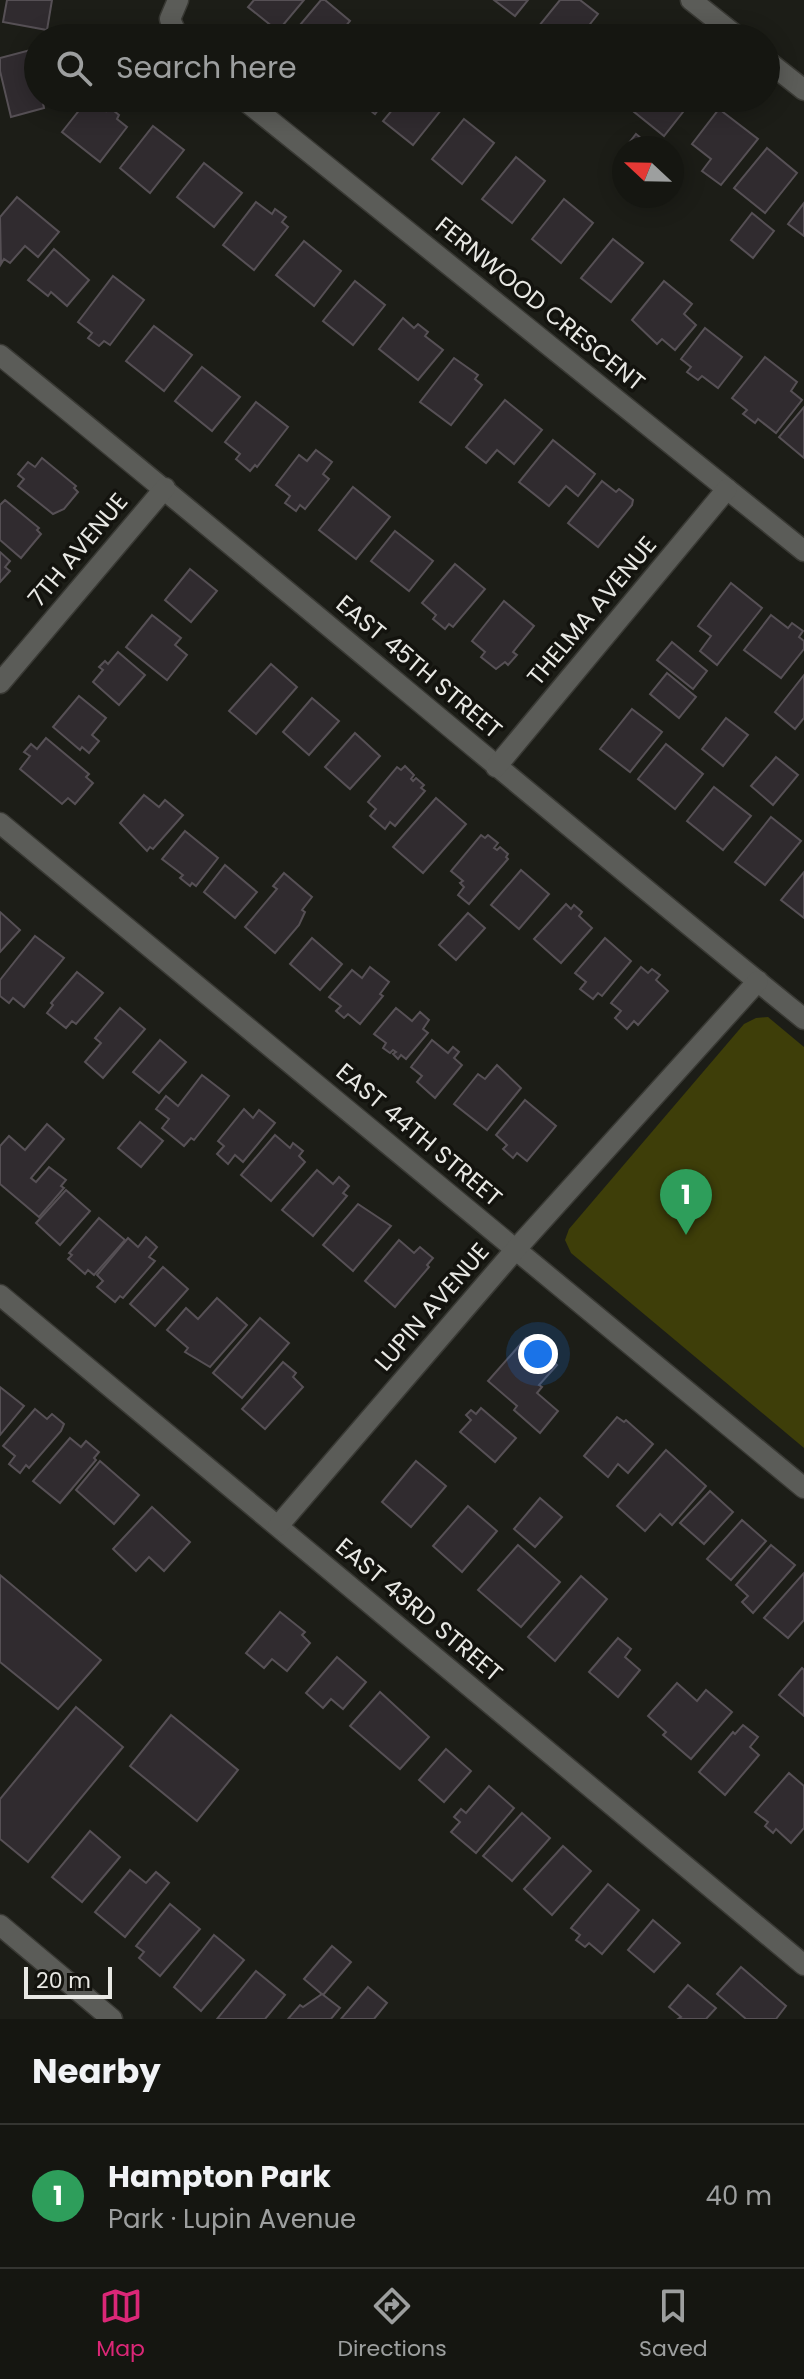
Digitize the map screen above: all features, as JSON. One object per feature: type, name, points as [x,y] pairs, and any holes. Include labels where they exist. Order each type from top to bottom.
[{"type":"street","points":[[172,24],[170,19],[178,0]]},
{"type":"street","points":[[691,0],[721,24]]},
{"type":"street","points":[[780,71],[804,90]]},
{"type":"street","name":"FERNWOOD CRESCENT","points":[[259,112],[804,551]]},
{"type":"street","name":"EAST 45TH STREET","points":[[0,355],[165,488],[496,767],[804,1019]]},
{"type":"street","name":"7TH AVENUE","points":[[0,683],[165,488]]},
{"type":"street","name":"THELMA AVENUE","points":[[496,767],[727,489]]},
{"type":"street","name":"EAST 44TH STREET","points":[[0,823],[804,1488]]},
{"type":"street","name":"LUPIN AVENUE","points":[[278,1526],[516,1249],[758,981]]},
{"type":"street","name":"EAST 43RD STREET","points":[[0,1295],[804,1965]]},
{"type":"street","points":[[0,1925],[112,2019]]},
{"type":"shaded area","points":[[768,1017],[804,1047],[804,1448],[571,1253],[565,1240],[569,1229],[744,1024]]},
{"type":"building","points":[[7,0],[52,0],[48,24],[24,26],[3,22]]},
{"type":"building","points":[[254,0],[304,0],[284,24],[269,24],[248,7]]},
{"type":"building","points":[[321,0],[350,21],[348,24],[301,24]]},
{"type":"building","points":[[494,0],[528,0],[515,16]]},
{"type":"building","points":[[560,0],[580,0],[598,14],[590,24],[540,24]]},
{"type":"building","points":[[24,52],[24,112],[29,112],[11,117],[0,58]]},
{"type":"building","points":[[78,112],[115,112],[119,115],[117,119],[127,127],[100,162],[62,132]]},
{"type":"building","points":[[390,112],[439,112],[413,145],[383,121]]},
{"type":"building","points":[[634,112],[683,112],[664,136]]},
{"type":"building","points":[[717,112],[723,112],[758,139],[721,185],[702,171],[711,159],[692,144]]},
{"type":"building","points":[[464,119],[494,143],[462,184],[432,159]]},
{"type":"building","points":[[153,126],[184,150],[150,193],[120,168]]},
{"type":"building","points":[[767,148],[797,173],[765,213],[734,188]]},
{"type":"building","points":[[516,157],[545,181],[512,223],[482,199]]},
{"type":"building","points":[[204,163],[242,193],[214,227],[177,197]]},
{"type":"building","points":[[17,197],[59,232],[38,257],[25,246],[10,263],[4,259],[1,264],[0,217]]},
{"type":"building","points":[[564,199],[593,223],[561,263],[532,239]]},
{"type":"building","points":[[256,202],[272,214],[275,209],[286,217],[282,222],[288,227],[254,270],[223,245]]},
{"type":"building","points":[[804,203],[804,236],[788,224]]},
{"type":"building","points":[[752,213],[774,231],[753,258],[731,240]]},
{"type":"building","points":[[613,239],[643,263],[611,302],[581,278]]},
{"type":"building","points":[[304,241],[341,271],[314,306],[276,275]]},
{"type":"building","points":[[54,249],[89,280],[67,306],[51,292],[48,296],[28,280]]},
{"type":"building","points":[[113,276],[144,300],[110,345],[104,341],[99,346],[88,338],[92,333],[78,322]]},
{"type":"building","points":[[355,281],[385,305],[353,345],[323,321]]},
{"type":"building","points":[[664,281],[692,304],[684,314],[696,325],[675,350],[662,339],[657,344],[632,320]]},
{"type":"building","points":[[403,318],[414,328],[418,324],[428,332],[425,336],[443,350],[418,380],[379,349]]},
{"type":"building","points":[[154,326],[192,355],[164,391],[126,361]]},
{"type":"building","points":[[705,328],[742,357],[718,388],[702,376],[698,380],[687,372],[691,367],[681,359]]},
{"type":"building","points":[[765,357],[797,382],[791,391],[802,400],[776,433],[758,419],[755,423],[743,414],[747,410],[732,398]]},
{"type":"building","points":[[454,358],[478,375],[475,379],[482,385],[451,425],[420,402]]},
{"type":"building","points":[[202,367],[240,397],[212,431],[175,401]]},
{"type":"building","points":[[505,400],[542,430],[514,464],[497,450],[486,463],[466,447]]},
{"type":"building","points":[[256,402],[288,427],[257,467],[255,465],[250,471],[236,459],[240,454],[225,442]]},
{"type":"building","points":[[804,407],[804,458],[779,437]]},
{"type":"building","points":[[553,440],[595,474],[578,496],[566,486],[549,506],[519,482]]},
{"type":"building","points":[[316,450],[332,462],[323,474],[329,479],[305,509],[300,505],[296,511],[285,503],[290,496],[276,485],[299,455],[307,461]]},
{"type":"building","points":[[42,458],[76,486],[74,488],[78,492],[64,509],[53,514],[18,486],[24,479],[18,474],[28,462],[35,467]]},
{"type":"building","points":[[602,481],[633,500],[598,547],[568,523]]},
{"type":"building","points":[[353,487],[390,517],[356,559],[319,530]]},
{"type":"building","points":[[5,500],[39,528],[37,530],[41,534],[21,558],[0,540],[0,505]]},
{"type":"building","points":[[395,531],[433,561],[409,591],[371,561]]},
{"type":"building","points":[[0,552],[10,561],[5,567],[10,571],[0,582]]},
{"type":"building","points":[[455,564],[485,589],[453,627],[449,624],[445,629],[433,619],[436,615],[422,603]]},
{"type":"building","points":[[190,569],[217,591],[191,622],[165,600]]},
{"type":"building","points":[[731,583],[762,608],[717,665],[700,651],[711,636],[698,626]]},
{"type":"building","points":[[504,601],[534,626],[513,652],[517,655],[508,665],[505,662],[496,669],[481,657],[485,652],[472,641]]},
{"type":"building","points":[[152,615],[181,638],[175,645],[187,655],[167,680],[126,647]]},
{"type":"building","points":[[771,615],[788,628],[792,623],[803,631],[799,637],[804,641],[804,649],[781,678],[744,650]]},
{"type":"building","points":[[672,642],[707,671],[693,689],[657,660]]},
{"type":"building","points":[[118,652],[145,675],[119,705],[93,682],[103,670],[99,667],[105,661],[108,664]]},
{"type":"building","points":[[271,664],[297,687],[256,734],[229,711]]},
{"type":"building","points":[[667,673],[696,697],[679,718],[650,694]]},
{"type":"building","points":[[804,675],[804,718],[795,729],[775,712]]},
{"type":"building","points":[[79,696],[106,718],[92,735],[99,741],[89,753],[82,747],[80,750],[53,727]]},
{"type":"building","points":[[312,698],[339,721],[309,755],[283,732]]},
{"type":"building","points":[[632,709],[662,732],[630,772],[600,749]]},
{"type":"building","points":[[726,718],[748,735],[723,766],[702,749]]},
{"type":"building","points":[[355,733],[380,756],[350,789],[325,767]]},
{"type":"building","points":[[46,738],[89,774],[86,777],[93,783],[75,804],[68,798],[62,804],[20,769],[30,756],[24,752],[31,744],[37,749]]},
{"type":"building","points":[[666,744],[703,774],[675,809],[638,779]]},
{"type":"building","points":[[776,757],[798,775],[773,805],[751,786]]},
{"type":"building","points":[[405,766],[414,775],[411,779],[416,778],[424,785],[421,788],[425,791],[395,826],[390,822],[385,829],[370,816],[376,809],[368,802],[397,767],[401,770]]},
{"type":"building","points":[[714,787],[751,816],[723,850],[687,821]]},
{"type":"building","points":[[144,795],[159,807],[165,800],[183,815],[153,849],[150,847],[147,851],[120,823]]},
{"type":"building","points":[[436,798],[466,824],[423,873],[393,847]]},
{"type":"building","points":[[771,817],[801,841],[765,885],[735,862]]},
{"type":"building","points":[[185,831],[218,858],[196,886],[192,883],[190,886],[180,878],[183,875],[162,859]]},
{"type":"building","points":[[481,835],[485,838],[488,835],[498,843],[494,848],[497,850],[500,847],[508,854],[508,859],[469,904],[458,895],[464,887],[460,883],[463,881],[451,871]]},
{"type":"building","points":[[225,865],[257,892],[235,918],[204,892]]},
{"type":"building","points":[[521,870],[549,894],[519,929],[491,905]]},
{"type":"building","points":[[804,872],[804,918],[781,900]]},
{"type":"building","points":[[284,873],[312,897],[302,910],[305,912],[299,925],[275,953],[245,927],[277,889],[273,886]]},
{"type":"building","points":[[566,904],[571,909],[574,905],[582,912],[579,916],[592,928],[561,963],[534,939]]},
{"type":"building","points":[[0,912],[20,930],[0,952]]},
{"type":"building","points":[[468,913],[485,928],[456,960],[439,945]]},
{"type":"building","points":[[35,936],[64,958],[24,1007],[13,998],[9,1003],[0,996],[0,980]]},
{"type":"building","points":[[312,938],[342,964],[320,990],[290,964]]},
{"type":"building","points":[[605,938],[631,961],[602,996],[598,993],[593,999],[580,989],[586,982],[575,973]]},
{"type":"building","points":[[370,967],[389,982],[380,994],[383,996],[360,1024],[348,1014],[344,1018],[336,1011],[341,1006],[329,997],[352,970],[362,978]]},
{"type":"building","points":[[641,967],[648,973],[652,969],[660,975],[656,980],[668,991],[638,1025],[634,1021],[627,1029],[615,1018],[621,1011],[611,1003]]},
{"type":"building","points":[[77,972],[103,993],[76,1024],[72,1021],[66,1028],[47,1013],[53,1005],[51,1003]]},
{"type":"building","points":[[120,1008],[145,1029],[103,1078],[85,1062],[101,1043],[95,1038]]},
{"type":"building","points":[[396,1008],[412,1021],[420,1012],[429,1020],[423,1029],[428,1033],[406,1059],[401,1055],[398,1059],[393,1054],[396,1052],[393,1050],[390,1053],[383,1048],[386,1043],[374,1034]]},
{"type":"building","points":[[160,1040],[186,1062],[159,1093],[133,1072]]},
{"type":"building","points":[[432,1040],[448,1053],[453,1047],[459,1052],[454,1058],[462,1065],[435,1098],[417,1082],[422,1076],[411,1067]]},
{"type":"building","points":[[497,1065],[521,1088],[487,1130],[454,1104],[478,1074],[485,1079]]},
{"type":"building","points":[[202,1075],[229,1096],[194,1140],[191,1138],[184,1146],[162,1128],[169,1119],[156,1109],[166,1096],[178,1106]]},
{"type":"building","points":[[525,1100],[556,1126],[527,1161],[517,1153],[513,1158],[503,1149],[507,1145],[496,1135]]},
{"type":"building","points":[[244,1109],[253,1118],[259,1110],[275,1123],[243,1162],[235,1155],[228,1164],[217,1154],[224,1146],[218,1141]]},
{"type":"building","points":[[140,1122],[163,1141],[141,1167],[118,1148]]},
{"type":"building","points":[[47,1124],[64,1139],[31,1178],[36,1182],[49,1167],[66,1180],[61,1186],[64,1188],[39,1217],[0,1184],[0,1146],[9,1136],[25,1150]]},
{"type":"building","points":[[275,1135],[290,1148],[293,1143],[303,1151],[299,1156],[305,1162],[271,1201],[241,1175]]},
{"type":"building","points":[[317,1170],[333,1184],[339,1177],[349,1186],[343,1193],[347,1196],[313,1236],[282,1210]]},
{"type":"building","points":[[66,1190],[90,1211],[60,1245],[36,1223]]},
{"type":"building","points":[[358,1204],[391,1226],[353,1271],[323,1245]]},
{"type":"building","points":[[99,1218],[125,1240],[94,1275],[88,1270],[85,1274],[68,1259],[72,1255],[69,1253]]},
{"type":"building","points":[[146,1237],[157,1247],[149,1257],[155,1261],[123,1298],[120,1296],[115,1302],[97,1287],[103,1281],[97,1275],[128,1238],[138,1247]]},
{"type":"building","points":[[399,1240],[414,1253],[420,1247],[433,1258],[395,1307],[365,1281]]},
{"type":"building","points":[[163,1267],[188,1289],[155,1326],[130,1304]]},
{"type":"building","points":[[217,1298],[247,1325],[210,1367],[185,1352],[188,1348],[167,1330],[186,1308],[198,1319]]},
{"type":"building","points":[[260,1318],[289,1343],[242,1398],[213,1373]]},
{"type":"building","points":[[526,1338],[557,1365],[539,1385],[542,1387],[537,1393],[558,1411],[540,1433],[514,1410],[517,1406],[488,1381]]},
{"type":"building","points":[[283,1362],[296,1373],[293,1377],[303,1387],[265,1429],[242,1409]]},
{"type":"building","points":[[0,1387],[24,1406],[0,1435]]},
{"type":"building","points":[[481,1408],[516,1438],[495,1462],[460,1432],[471,1420],[466,1415],[471,1410],[476,1414]]},
{"type":"building","points":[[35,1409],[47,1419],[52,1414],[64,1424],[29,1468],[26,1465],[20,1473],[9,1464],[15,1456],[3,1446]]},
{"type":"building","points":[[617,1417],[624,1422],[626,1420],[653,1444],[628,1473],[618,1464],[608,1477],[584,1456]]},
{"type":"building","points":[[70,1438],[81,1447],[86,1441],[99,1452],[94,1458],[96,1460],[60,1503],[33,1481]]},
{"type":"building","points":[[666,1450],[706,1486],[672,1525],[660,1514],[645,1531],[617,1506]]},
{"type":"building","points":[[100,1461],[139,1495],[114,1524],[76,1490]]},
{"type":"building","points":[[416,1461],[446,1486],[411,1527],[382,1502]]},
{"type":"building","points":[[710,1491],[733,1512],[704,1544],[680,1523]]},
{"type":"building","points":[[540,1498],[562,1517],[535,1547],[514,1529]]},
{"type":"building","points":[[468,1506],[497,1531],[462,1572],[433,1546]]},
{"type":"building","points":[[152,1507],[190,1542],[164,1571],[149,1557],[136,1571],[113,1549]]},
{"type":"building","points":[[742,1520],[766,1541],[731,1580],[707,1559]]},
{"type":"building","points":[[518,1545],[560,1582],[521,1627],[478,1590]]},
{"type":"building","points":[[771,1545],[795,1565],[753,1613],[742,1602],[748,1596],[736,1585]]},
{"type":"building","points":[[804,1573],[804,1620],[788,1638],[764,1618]]},
{"type":"building","points":[[0,1575],[101,1660],[58,1709],[0,1662]]},
{"type":"building","points":[[581,1576],[607,1599],[555,1661],[528,1637]]},
{"type":"building","points":[[280,1612],[305,1632],[302,1635],[310,1643],[287,1671],[272,1659],[264,1668],[246,1653]]},
{"type":"building","points":[[618,1638],[631,1649],[625,1657],[640,1670],[618,1697],[589,1672]]},
{"type":"building","points":[[337,1657],[366,1682],[343,1709],[331,1699],[323,1708],[306,1693]]},
{"type":"building","points":[[802,1668],[804,1670],[804,1716],[779,1695]]},
{"type":"building","points":[[677,1683],[697,1701],[706,1690],[732,1712],[691,1759],[663,1735],[666,1732],[648,1716]]},
{"type":"building","points":[[380,1692],[429,1737],[400,1769],[350,1726]]},
{"type":"building","points":[[76,1707],[123,1747],[28,1862],[0,1839],[0,1799]]},
{"type":"building","points":[[171,1715],[238,1770],[197,1821],[130,1766]]},
{"type":"building","points":[[743,1725],[758,1737],[750,1747],[759,1755],[725,1795],[699,1772],[733,1732],[735,1734]]},
{"type":"building","points":[[446,1749],[471,1771],[444,1802],[419,1780]]},
{"type":"building","points":[[789,1773],[804,1786],[804,1828],[791,1843],[776,1829],[773,1833],[765,1826],[768,1822],[755,1812]]},
{"type":"building","points":[[489,1786],[514,1808],[476,1853],[451,1832],[460,1822],[454,1817],[461,1809],[466,1813]]},
{"type":"building","points":[[522,1813],[550,1838],[512,1881],[483,1856]]},
{"type":"building","points":[[90,1831],[120,1857],[82,1902],[52,1877]]},
{"type":"building","points":[[563,1846],[591,1871],[552,1915],[524,1889]]},
{"type":"building","points":[[130,1870],[146,1883],[156,1872],[169,1883],[125,1937],[95,1912]]},
{"type":"building","points":[[608,1884],[639,1910],[602,1954],[589,1943],[585,1947],[576,1940],[580,1935],[571,1928]]},
{"type":"building","points":[[170,1904],[200,1929],[160,1976],[139,1958],[144,1952],[136,1946]]},
{"type":"building","points":[[653,1920],[680,1943],[654,1972],[628,1950]]},
{"type":"building","points":[[214,1935],[244,1960],[201,2011],[174,1987]]},
{"type":"building","points":[[332,1946],[351,1962],[323,1995],[304,1979]]},
{"type":"building","points":[[741,1967],[786,2006],[776,2019],[746,2019],[717,1994]]},
{"type":"building","points":[[256,1971],[285,1995],[265,2019],[217,2019]]},
{"type":"building","points":[[688,1985],[716,2008],[706,2019],[678,2019],[681,2017],[669,2007]]},
{"type":"building","points":[[368,1987],[387,2003],[374,2019],[341,2019]]},
{"type":"building","points":[[322,1994],[340,2008],[331,2019],[288,2019],[300,2005],[303,2007]]},
{"type":"place","name":"Hampton Park","points":[[686,1235]]}]
